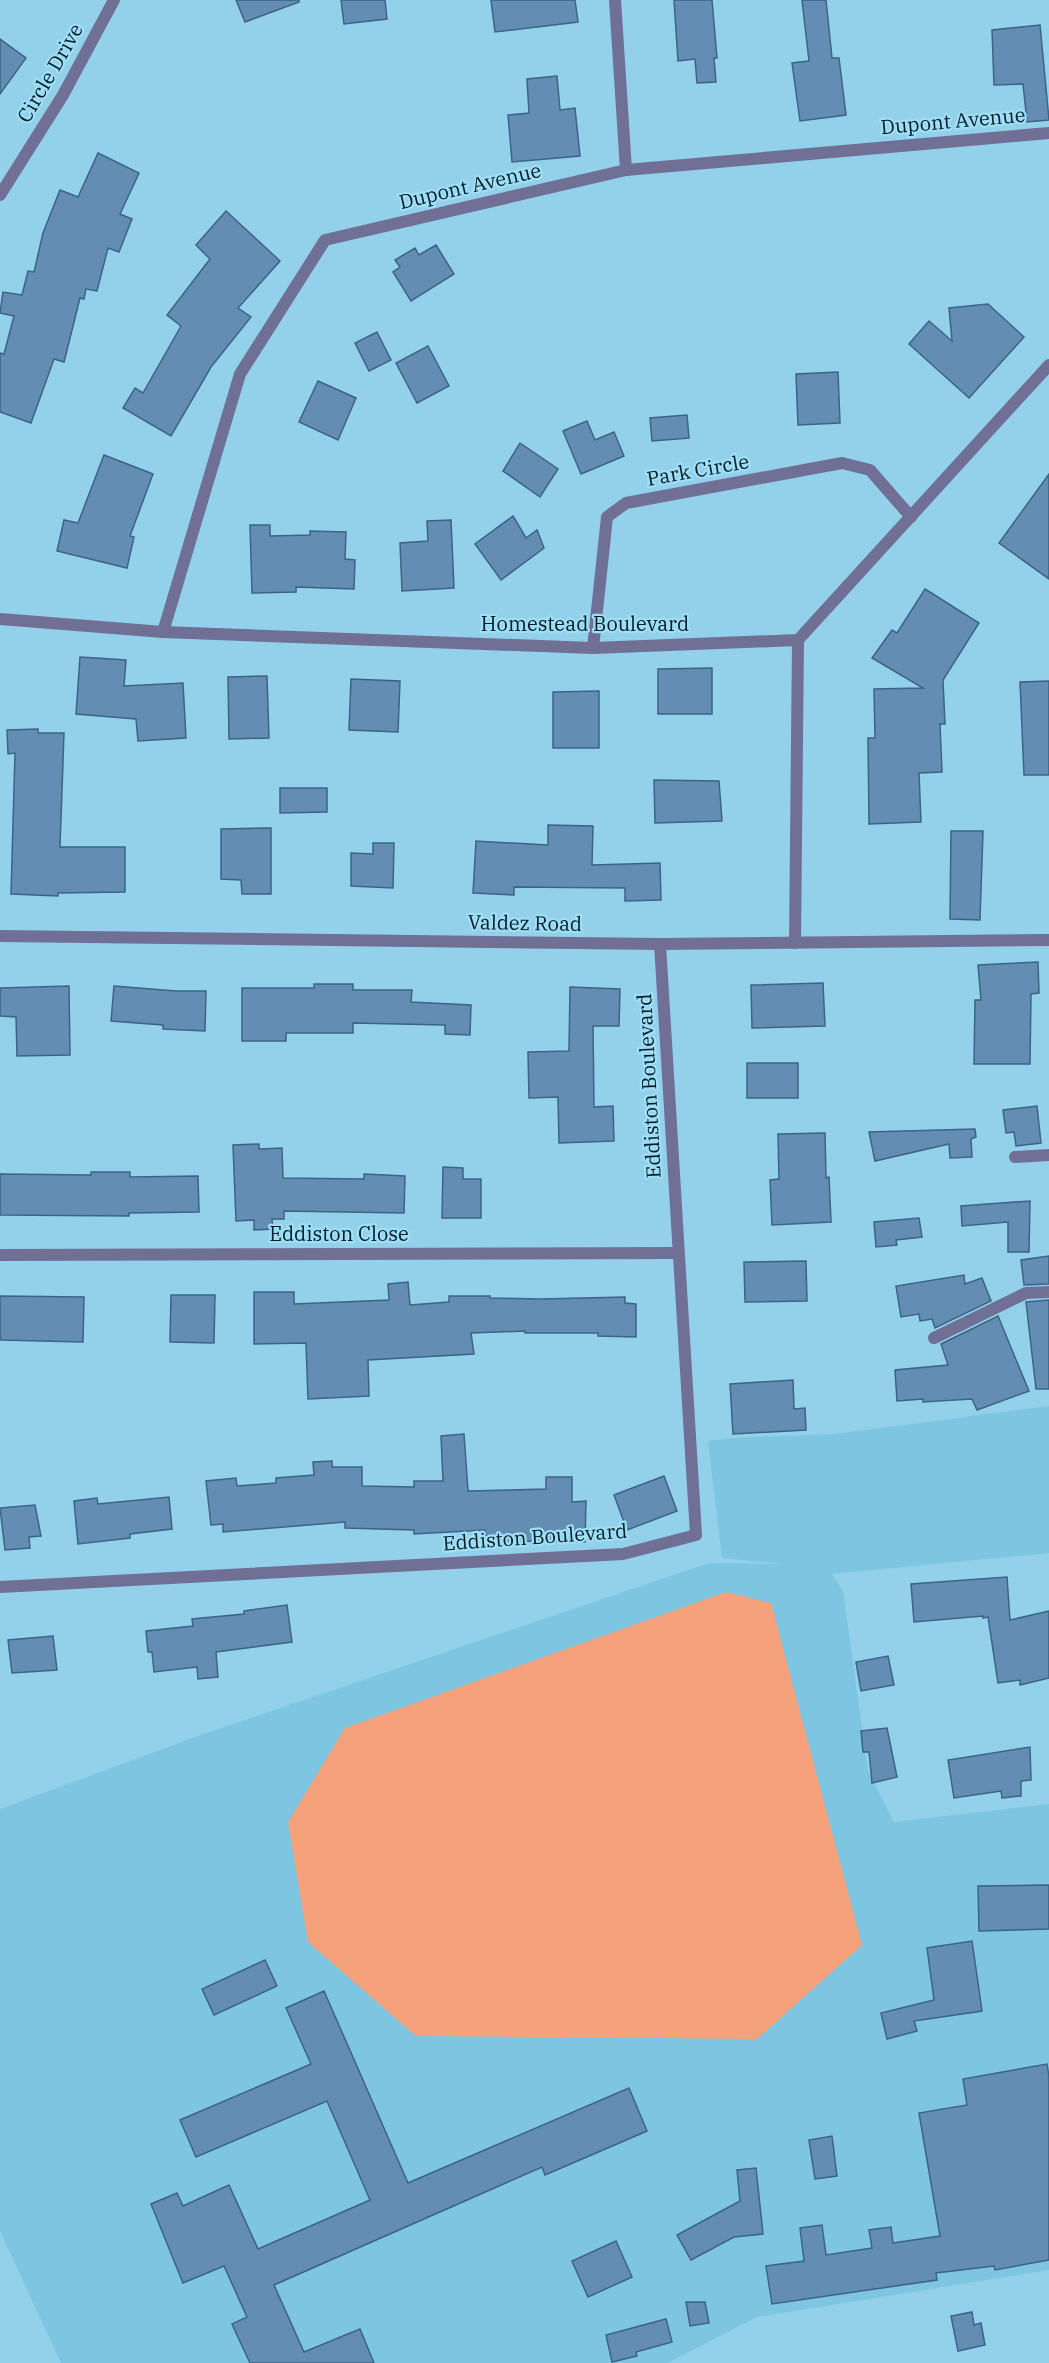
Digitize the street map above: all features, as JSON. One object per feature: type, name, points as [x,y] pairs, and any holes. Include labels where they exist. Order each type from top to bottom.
[{"type":"street","name":"Circle Drive","points":[[0,195],[63,95],[114,0]]},
{"type":"street","points":[[615,0],[626,170]]},
{"type":"street","name":"Dupont Avenue","points":[[163,632],[240,375],[325,240],[626,170],[1049,133]]},
{"type":"street","points":[[795,943],[798,640],[1049,365]]},
{"type":"street","name":"Park Circle","points":[[593,648],[607,517],[626,503],[842,463],[870,470],[911,517]]},
{"type":"street","name":"Homestead Boulevard","points":[[0,619],[163,632],[593,648],[798,640]]},
{"type":"street","name":"Valdez Road","points":[[0,936],[660,944],[1049,940]]},
{"type":"street","name":"Eddiston Boulevard","points":[[0,1587],[623,1554],[696,1535],[660,944]]},
{"type":"street","points":[[1015,1157],[1049,1155]]},
{"type":"street","name":"Eddiston Close","points":[[0,1255],[678,1253]]},
{"type":"street","points":[[934,1338],[1026,1293],[1049,1292]]},
{"type":"shaded area","points":[[1049,1406],[1049,1553],[832,1574],[843,1591],[868,1771],[894,1822],[1049,1804],[1049,2270],[757,2317],[667,2363],[61,2363],[0,2231],[0,1809],[198,1736],[709,1563],[783,1564],[722,1558],[708,1441],[835,1434]]},
{"type":"shaded area","points":[[726,1592],[771,1603],[862,1945],[757,2039],[416,2036],[308,1942],[288,1822],[345,1728]]},
{"type":"building","points":[[236,0],[299,0],[299,2],[245,22]]},
{"type":"building","points":[[341,0],[385,0],[387,19],[344,24]]},
{"type":"building","points":[[491,0],[575,0],[578,22],[495,32]]},
{"type":"building","points":[[674,0],[712,0],[717,58],[714,58],[716,82],[697,83],[695,59],[678,61]]},
{"type":"building","points":[[802,0],[826,0],[832,58],[839,58],[846,115],[800,121],[792,63],[809,61]]},
{"type":"building","points":[[1040,25],[1049,120],[1027,122],[1023,84],[994,85],[992,30]]},
{"type":"building","points":[[0,39],[26,58],[0,94]]},
{"type":"building","points":[[557,76],[560,110],[575,108],[580,156],[512,162],[508,115],[529,113],[527,79]]},
{"type":"building","points":[[98,153],[139,173],[120,214],[132,219],[119,252],[108,248],[97,291],[86,289],[84,299],[80,298],[64,362],[54,359],[31,423],[0,412],[0,353],[4,354],[14,316],[0,313],[3,292],[22,295],[28,271],[34,272],[43,233],[60,190],[78,197]]},
{"type":"building","points":[[226,211],[280,261],[238,308],[251,317],[211,367],[171,436],[123,408],[135,388],[143,393],[181,326],[167,315],[210,259],[196,245]]},
{"type":"building","points":[[436,245],[454,274],[411,301],[393,272],[400,267],[395,260],[415,248],[419,255]]},
{"type":"building","points":[[988,304],[1024,337],[969,398],[909,344],[929,321],[952,341],[949,308]]},
{"type":"building","points":[[377,332],[391,360],[369,371],[355,343]]},
{"type":"building","points":[[428,346],[449,386],[417,403],[396,363]]},
{"type":"building","points":[[838,372],[840,423],[798,425],[796,374]]},
{"type":"building","points":[[318,381],[356,398],[338,440],[299,422]]},
{"type":"building","points":[[687,415],[689,438],[652,441],[650,418]]},
{"type":"building","points":[[587,421],[595,440],[614,432],[624,456],[581,474],[563,431]]},
{"type":"building","points":[[520,443],[558,469],[540,497],[503,471]]},
{"type":"building","points":[[104,455],[153,474],[130,536],[134,537],[127,568],[57,551],[64,520],[78,523]]},
{"type":"building","points":[[1049,474],[1049,579],[999,543]]},
{"type":"building","points":[[513,516],[526,538],[537,530],[544,548],[501,580],[475,544]]},
{"type":"building","points":[[451,520],[454,588],[402,591],[400,543],[428,541],[427,521]]},
{"type":"building","points":[[250,525],[270,525],[270,536],[310,535],[310,531],[346,532],[345,559],[355,560],[354,589],[296,587],[296,592],[252,593]]},
{"type":"building","points":[[925,589],[979,623],[943,680],[945,724],[940,724],[942,772],[919,773],[921,822],[869,824],[868,738],[875,738],[874,689],[923,688],[872,658],[892,630],[897,633]]},
{"type":"building","points":[[80,657],[126,660],[124,686],[183,683],[186,738],[138,741],[136,719],[76,714]]},
{"type":"building","points":[[712,668],[712,714],[658,714],[658,669]]},
{"type":"building","points":[[267,676],[269,738],[229,739],[228,677]]},
{"type":"building","points":[[351,679],[400,681],[398,732],[349,730]]},
{"type":"building","points":[[1049,681],[1049,775],[1024,775],[1020,682]]},
{"type":"building","points":[[599,691],[599,748],[553,748],[553,692]]},
{"type":"building","points":[[38,729],[38,733],[64,733],[60,847],[125,847],[125,892],[58,893],[58,896],[11,894],[15,753],[8,754],[7,730]]},
{"type":"building","points":[[654,780],[719,781],[722,821],[655,823]]},
{"type":"building","points":[[280,788],[327,788],[327,812],[280,813]]},
{"type":"building","points":[[548,825],[593,826],[592,865],[660,863],[661,900],[625,901],[625,888],[514,887],[514,895],[473,893],[476,841],[548,845]]},
{"type":"building","points":[[271,828],[271,894],[242,894],[241,880],[221,879],[221,829]]},
{"type":"building","points":[[951,831],[983,831],[980,920],[950,919]]},
{"type":"building","points":[[373,843],[394,843],[393,888],[351,886],[351,853],[373,854]]},
{"type":"building","points":[[1038,962],[1039,993],[1031,994],[1030,1064],[974,1064],[975,1000],[981,1000],[978,965]]},
{"type":"building","points":[[823,983],[825,1026],[752,1028],[751,985]]},
{"type":"building","points":[[314,984],[353,984],[353,990],[412,990],[411,1002],[471,1005],[470,1035],[445,1034],[445,1025],[353,1023],[353,1033],[286,1033],[286,1041],[242,1041],[242,988],[314,988]]},
{"type":"building","points":[[69,986],[70,1055],[17,1056],[16,1017],[0,1016],[0,988]]},
{"type":"building","points":[[114,986],[206,991],[205,1031],[163,1029],[163,1025],[111,1021]]},
{"type":"building","points":[[570,987],[620,989],[619,1026],[593,1026],[594,1107],[613,1106],[614,1141],[559,1143],[558,1097],[529,1098],[528,1052],[569,1051]]},
{"type":"building","points":[[747,1063],[798,1063],[798,1098],[747,1098]]},
{"type":"building","points":[[1037,1106],[1041,1143],[1016,1146],[1014,1132],[1006,1133],[1003,1110]]},
{"type":"building","points":[[975,1129],[976,1137],[971,1139],[972,1157],[950,1158],[949,1144],[875,1161],[869,1132]]},
{"type":"building","points":[[825,1133],[826,1178],[829,1177],[831,1222],[772,1225],[770,1180],[779,1179],[778,1134]]},
{"type":"building","points":[[259,1144],[259,1149],[282,1148],[283,1178],[364,1179],[364,1174],[405,1176],[404,1213],[284,1211],[284,1219],[272,1219],[273,1229],[254,1230],[254,1220],[236,1221],[233,1145]]},
{"type":"building","points":[[443,1167],[463,1168],[463,1179],[481,1179],[481,1218],[442,1218]]},
{"type":"building","points":[[91,1172],[130,1172],[130,1177],[198,1176],[199,1212],[129,1213],[129,1216],[0,1215],[0,1174],[91,1175]]},
{"type":"building","points":[[1030,1201],[1029,1252],[1008,1252],[1008,1222],[962,1226],[961,1206]]},
{"type":"building","points":[[919,1218],[922,1237],[896,1240],[897,1245],[876,1247],[874,1222]]},
{"type":"building","points":[[1049,1256],[1049,1284],[1024,1285],[1021,1260]]},
{"type":"building","points":[[806,1261],[807,1301],[745,1302],[744,1262]]},
{"type":"building","points":[[964,1275],[965,1284],[982,1278],[991,1301],[935,1328],[932,1319],[920,1321],[919,1314],[901,1317],[896,1286]]},
{"type":"building","points":[[408,1282],[410,1305],[449,1302],[449,1296],[540,1299],[625,1297],[625,1303],[636,1304],[636,1337],[598,1336],[598,1333],[525,1333],[525,1331],[471,1333],[474,1354],[368,1360],[369,1396],[308,1399],[306,1343],[254,1344],[254,1292],[294,1292],[294,1304],[389,1300],[388,1284]]},
{"type":"building","points":[[171,1295],[215,1295],[214,1343],[170,1342]]},
{"type":"building","points":[[0,1296],[84,1297],[83,1342],[0,1340]]},
{"type":"building","points":[[1049,1300],[1049,1389],[1036,1389],[1026,1302]]},
{"type":"building","points":[[998,1316],[1029,1391],[977,1410],[972,1399],[897,1401],[895,1370],[948,1365],[941,1344]]},
{"type":"building","points":[[793,1380],[794,1409],[805,1408],[806,1430],[733,1434],[730,1384]]},
{"type":"building","points":[[464,1434],[468,1491],[546,1489],[546,1477],[572,1477],[572,1502],[586,1501],[585,1542],[499,1541],[498,1536],[486,1536],[485,1530],[414,1534],[414,1530],[345,1528],[345,1522],[223,1532],[223,1524],[211,1525],[206,1481],[236,1478],[237,1486],[276,1483],[276,1478],[314,1475],[313,1462],[332,1461],[332,1467],[362,1467],[362,1486],[414,1487],[414,1481],[443,1481],[441,1436]]},
{"type":"building","points":[[664,1476],[677,1511],[627,1530],[614,1495]]},
{"type":"building","points":[[169,1497],[172,1529],[130,1534],[130,1538],[78,1544],[74,1501],[97,1498],[98,1504]]},
{"type":"building","points":[[35,1505],[41,1536],[29,1537],[30,1548],[5,1550],[0,1508]]},
{"type":"building","points":[[1007,1577],[1010,1620],[1049,1611],[1049,1678],[1020,1685],[1020,1680],[998,1683],[988,1617],[914,1622],[911,1584]]},
{"type":"building","points":[[287,1605],[292,1642],[216,1652],[218,1677],[198,1679],[197,1667],[154,1672],[152,1652],[148,1652],[146,1631],[193,1626],[192,1619],[244,1614],[244,1611]]},
{"type":"building","points":[[53,1636],[57,1670],[12,1673],[8,1640]]},
{"type":"building","points":[[888,1656],[894,1685],[861,1691],[856,1662]]},
{"type":"building","points":[[887,1728],[897,1777],[872,1783],[869,1752],[863,1752],[861,1731]]},
{"type":"building","points":[[1030,1747],[1031,1780],[1021,1781],[1021,1796],[1002,1798],[1001,1791],[954,1798],[948,1760]]},
{"type":"building","points":[[1049,1885],[1049,1929],[979,1931],[978,1886]]},
{"type":"building","points":[[972,1941],[982,2011],[914,2021],[917,2031],[887,2039],[881,2013],[934,2000],[927,1948]]},
{"type":"building","points":[[265,1960],[277,1986],[214,2015],[202,1989]]},
{"type":"building","points":[[324,1991],[408,2183],[629,2088],[647,2131],[545,2175],[542,2167],[274,2285],[304,2352],[360,2329],[374,2363],[250,2363],[232,2324],[247,2317],[224,2266],[183,2283],[151,2204],[177,2193],[183,2206],[229,2185],[258,2249],[370,2200],[327,2101],[196,2157],[180,2120],[311,2064],[286,2008]]},
{"type":"building","points":[[1047,2064],[1049,2077],[1049,2260],[995,2270],[994,2266],[936,2273],[937,2280],[772,2304],[766,2266],[804,2261],[800,2228],[822,2225],[826,2255],[872,2248],[869,2230],[891,2227],[893,2243],[940,2236],[919,2113],[967,2105],[963,2079]]},
{"type":"building","points":[[832,2136],[837,2176],[815,2179],[809,2140]]},
{"type":"building","points":[[756,2168],[763,2234],[734,2237],[691,2260],[677,2235],[740,2201],[737,2170]]},
{"type":"building","points":[[616,2241],[632,2277],[588,2297],[572,2261]]},
{"type":"building","points":[[686,2302],[705,2302],[709,2323],[690,2326]]},
{"type":"building","points":[[972,2312],[974,2325],[981,2323],[985,2345],[958,2351],[951,2316]]},
{"type":"building","points":[[666,2319],[672,2342],[636,2352],[637,2356],[612,2362],[606,2335]]}]
